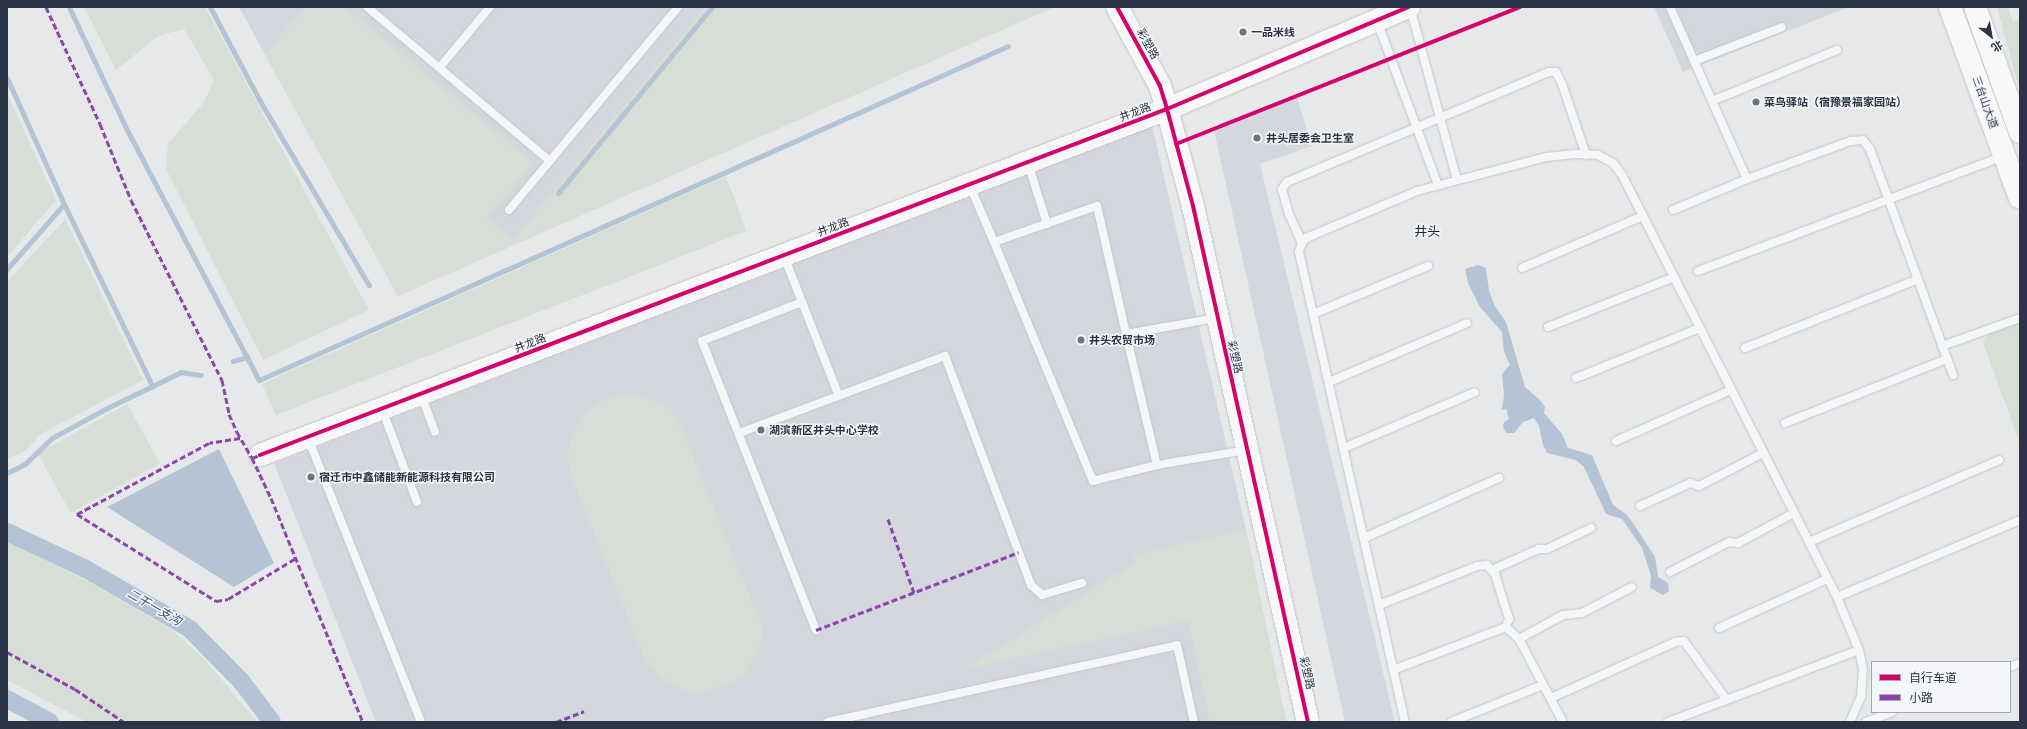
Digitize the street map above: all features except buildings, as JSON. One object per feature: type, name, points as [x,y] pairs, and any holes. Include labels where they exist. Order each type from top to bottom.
[{"type":"street","name":"彩塑路","points":[[1117,7],[1160,86],[1193,206],[1308,722]]},
{"type":"street","name":"井龙路","points":[[260,455],[1167,109],[1410,7]]},
{"type":"street","name":"三台山大道","points":[[1950,7],[2020,198]]},
{"type":"street","name":"三台山大道","points":[[1975,7],[2020,132]]},
{"type":"lane","points":[[367,7],[550,161]]},
{"type":"lane","points":[[440,67],[490,7]]},
{"type":"lane","points":[[509,210],[678,7]]},
{"type":"lane","points":[[1410,7],[1457,180]]},
{"type":"lane","points":[[1670,7],[1747,179]]},
{"type":"lane","points":[[1377,20],[1438,185]]},
{"type":"lane","points":[[1694,61],[1782,27]]},
{"type":"lane","points":[[1712,100],[1837,50]]},
{"type":"lane","points":[[1302,243],[1289,214],[1282,188],[1287,182],[1416,126],[1549,72],[1556,72],[1578,127],[1586,155]]},
{"type":"lane","points":[[1673,210],[1747,179],[1851,141],[1863,140],[1870,149],[1953,375]]},
{"type":"lane","points":[[1405,722],[1299,252],[1302,243],[1306,238],[1438,185],[1546,157],[1598,155],[1613,163],[1643,216],[1837,597],[1859,650],[1863,669],[1861,697],[1850,722]]},
{"type":"lane","points":[[1698,271],[2004,155]]},
{"type":"lane","points":[[1028,162],[1047,224]]},
{"type":"lane","points":[[970,185],[1093,481],[1157,465],[1247,450]]},
{"type":"lane","points":[[994,242],[1097,206],[1157,465]]},
{"type":"lane","points":[[1522,268],[1643,216]]},
{"type":"lane","points":[[784,256],[839,396]]},
{"type":"lane","points":[[1313,314],[1428,266]]},
{"type":"lane","points":[[1548,327],[1674,277]]},
{"type":"lane","points":[[1745,348],[1918,279]]},
{"type":"lane","points":[[802,302],[702,341],[816,630]]},
{"type":"lane","points":[[1126,334],[1217,318]]},
{"type":"lane","points":[[1942,346],[2020,318]]},
{"type":"lane","points":[[1329,382],[1467,323]]},
{"type":"lane","points":[[1576,378],[1700,328]]},
{"type":"lane","points":[[738,433],[945,356],[1031,585],[1042,595],[1082,583]]},
{"type":"lane","points":[[1785,423],[1947,359]]},
{"type":"lane","points":[[1616,441],[1731,390]]},
{"type":"lane","points":[[1344,448],[1475,392]]},
{"type":"lane","points":[[421,394],[435,432]]},
{"type":"lane","points":[[381,409],[417,502]]},
{"type":"lane","points":[[307,437],[421,722]]},
{"type":"lane","points":[[1640,506],[1690,483],[1699,486],[1763,453]]},
{"type":"lane","points":[[1809,542],[1999,460]]},
{"type":"lane","points":[[1364,538],[1499,478]]},
{"type":"lane","points":[[1670,572],[1729,542],[1738,543],[1794,513]]},
{"type":"lane","points":[[1837,597],[2020,520]]},
{"type":"lane","points":[[1492,570],[1539,549],[1547,549],[1591,528]]},
{"type":"lane","points":[[1379,605],[1477,566],[1487,565],[1495,574],[1508,619],[1506,627]]},
{"type":"lane","points":[[1719,628],[1827,579]]},
{"type":"lane","points":[[1519,639],[1563,615],[1582,613],[1632,587]]},
{"type":"lane","points":[[1506,627],[1519,639],[1563,722]]},
{"type":"lane","points":[[1393,670],[1506,627]]},
{"type":"lane","points":[[1551,698],[1675,642],[1684,641],[1726,699]]},
{"type":"lane","points":[[828,722],[1177,646],[1194,722]]},
{"type":"lane","points":[[1668,722],[1859,650]]},
{"type":"lane","points":[[1451,722],[1543,685]]},
{"type":"lane","points":[[1866,722],[1889,713]]},
{"type":"shaded area","points":[[84,7],[205,7],[369,310],[263,360],[166,169],[168,144],[204,102],[214,80],[184,29],[158,36],[116,70]]},
{"type":"shaded area","points":[[239,7],[1054,7],[398,296]]},
{"type":"shaded area","points":[[304,7],[345,7],[533,163],[487,218],[513,240],[705,7],[1054,7],[398,296],[265,55]]},
{"type":"shaded area","points":[[1654,7],[1849,7],[1683,72]]},
{"type":"shaded area","points":[[1997,7],[2008,7],[2013,22],[2020,20],[2020,92]]},
{"type":"shaded area","points":[[7,94],[56,200],[7,257]]},
{"type":"shaded area","points":[[1296,95],[1312,146],[1260,164],[1395,722],[1345,722],[1214,130],[1220,123]]},
{"type":"shaded area","points":[[1152,125],[1246,529],[1286,722],[376,722],[274,463]]},
{"type":"shaded area","points":[[726,176],[746,231],[276,415],[262,384]]},
{"type":"shaded area","points":[[65,219],[143,380],[41,434],[26,450],[7,459],[7,282]]},
{"type":"shaded area","points":[[2020,322],[2020,444],[1983,343],[1988,334]]},
{"type":"shaded area","points":[[629,394],[651,399],[668,407],[678,420],[762,626],[762,641],[743,677],[712,691],[694,693],[675,686],[657,675],[644,657],[572,478],[567,455],[572,436],[585,413],[605,398]]},
{"type":"shaded area","points":[[127,404],[160,463],[71,513],[38,453]]},
{"type":"shaded area","points":[[1246,529],[1286,722],[1210,722],[1188,621],[965,669],[1135,563],[1132,556]]},
{"type":"shaded area","points":[[7,541],[91,583],[173,631],[205,660],[257,722],[87,722],[7,680]]},
{"type":"water","points":[[1478,265],[1486,268],[1489,291],[1495,306],[1506,322],[1525,387],[1540,400],[1545,407],[1544,413],[1562,434],[1568,448],[1592,455],[1613,505],[1626,514],[1655,557],[1658,577],[1668,583],[1669,591],[1663,595],[1650,588],[1651,576],[1642,548],[1622,519],[1606,514],[1584,467],[1576,460],[1547,453],[1543,445],[1539,426],[1534,418],[1523,422],[1514,433],[1506,433],[1503,426],[1504,422],[1509,419],[1506,409],[1502,410],[1504,395],[1502,374],[1510,365],[1504,352],[1502,332],[1480,307],[1468,283],[1465,269]]},
{"type":"water","points":[[219,449],[274,563],[234,587],[107,507]]},
{"type":"waterway","points":[[69,7],[127,130],[259,380],[1008,46]]},
{"type":"waterway","points":[[210,7],[260,101],[369,285]]},
{"type":"waterway","points":[[558,193],[712,7]]},
{"type":"waterway","points":[[7,78],[64,204],[153,387]]},
{"type":"waterway","points":[[7,269],[64,204]]},
{"type":"waterway","points":[[233,361],[247,357]]},
{"type":"waterway","points":[[7,473],[25,464],[52,438],[107,408],[181,372],[201,375]]},
{"type":"waterway","name":"二干一支沟","points":[[7,532],[84,568],[190,629],[241,681],[272,722]]},
{"type":"waterway","points":[[7,699],[50,722]]},
{"type":"marked path","points":[[46,7],[100,124],[131,200],[222,380],[229,414],[237,432],[252,458],[260,455]]},
{"type":"marked path","points":[[240,438],[209,443],[77,514],[216,601],[228,599],[296,558]]},
{"type":"marked path","points":[[252,458],[271,498],[363,722]]},
{"type":"marked path","points":[[888,519],[914,593]]},
{"type":"marked path","points":[[816,630],[1019,552]]},
{"type":"marked path","points":[[7,652],[75,689],[124,722]]},
{"type":"marked path","points":[[556,722],[584,711]]},
{"type":"cycle path","points":[[1117,7],[1160,86],[1193,206],[1308,722]]},
{"type":"cycle path","points":[[260,455],[1167,109],[1409,7]]},
{"type":"cycle path","points":[[1176,144],[1520,7]]},
{"type":"place","name":"一品米线","points":[[1243,32]]},
{"type":"place","name":"菜鸟驿站（宿豫景福家园站）","points":[[1756,102]]},
{"type":"place","name":"井头居委会卫生室","points":[[1257,138]]},
{"type":"place","name":"井头农贸市场","points":[[1081,340]]},
{"type":"place","name":"湖滨新区井头中心学校","points":[[761,430]]},
{"type":"place","name":"宿迁市中鑫储能新能源科技有限公司","points":[[311,477]]},
{"type":"district","name":"井头","points":[[1427,232]]}]
